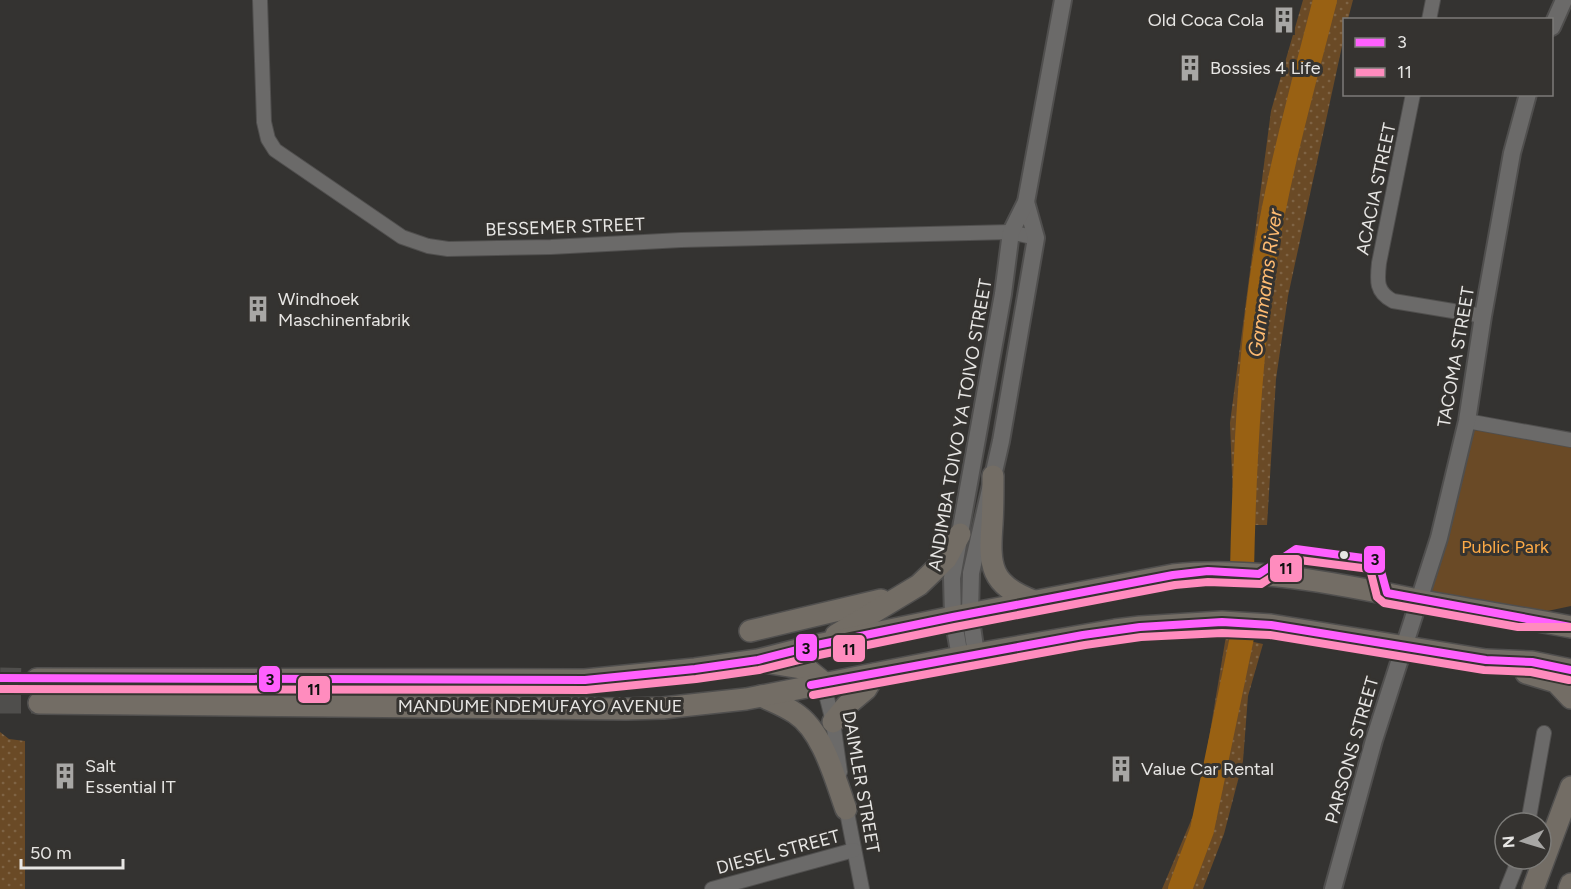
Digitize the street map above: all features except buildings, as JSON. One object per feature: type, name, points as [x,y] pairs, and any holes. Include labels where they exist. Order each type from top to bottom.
[{"type":"main road","points":[[993,476],[990,551],[992,567],[998,578],[1009,589],[1034,601]]},
{"type":"main road","points":[[817,645],[904,595],[932,575],[946,559],[960,534]]},
{"type":"main road","name":"MANDUME NDEMUFAYO AVENUE","points":[[37,679],[585,680],[758,660],[817,645],[961,615],[1173,575],[1208,571],[1266,575],[1387,593],[1571,627]]},
{"type":"main road","points":[[750,631],[904,595]]},
{"type":"main road","points":[[1519,616],[1571,616]]},
{"type":"main road","name":"MANDUME NDEMUFAYO AVENUE","points":[[39,703],[626,715],[761,696],[823,682],[1140,627],[1222,622],[1271,626],[1403,645],[1486,660],[1532,662],[1571,670]]},
{"type":"main road","points":[[758,660],[807,669],[823,682]]},
{"type":"main road","points":[[1486,660],[1556,682],[1571,698]]},
{"type":"main road","points":[[833,723],[847,705],[866,689],[875,674]]},
{"type":"main road","points":[[585,680],[619,692],[624,700],[626,715]]},
{"type":"main road","points":[[761,696],[796,713],[812,730],[826,756],[846,808]]},
{"type":"main road","points":[[1533,889],[1571,787]]},
{"type":"main road","points":[[1538,889],[1571,817]]},
{"type":"main road","points":[[1569,889],[1571,884]]},
{"type":"street","name":"BESSEMER STREET","points":[[260,0],[264,122],[268,139],[275,150],[402,237],[428,246],[448,249],[517,248],[681,240],[1011,232],[1036,238]]},
{"type":"street","name":"ANDIMBA TOIVO YA TOIVO STREET","points":[[968,656],[952,578],[1003,294],[1011,232],[1026,202],[1063,0]]},
{"type":"street","points":[[1429,18],[1433,0]]},
{"type":"street","points":[[1553,23],[1564,0]]},
{"type":"street","name":"ACACIA STREET","points":[[1413,96],[1379,263],[1377,275],[1380,289],[1384,296],[1393,301],[1483,316]]},
{"type":"street","name":"TACOMA STREET","points":[[1411,623],[1439,538],[1467,421],[1512,153],[1527,96]]},
{"type":"street","name":"ANDIMBA TOIVO YA TOIVO STREET","points":[[961,615],[1001,441],[1036,238],[1026,202]]},
{"type":"street","points":[[1467,421],[1571,440]]},
{"type":"street","name":"PARSONS STREET","points":[[1333,889],[1374,740],[1411,623]]},
{"type":"street","name":"DAIMLER STREET","points":[[823,682],[833,723],[846,808],[862,889]]},
{"type":"street","points":[[1530,811],[1544,733]]},
{"type":"street","name":"DIESEL STREET","points":[[712,889],[854,850]]},
{"type":"street","points":[[1507,889],[1514,871]]},
{"type":"green space","points":[[1303,0],[1353,0],[1348,18],[1343,18],[1343,42],[1288,296],[1276,379],[1267,525],[1234,525],[1230,423],[1271,111]]},
{"type":"green space","name":"Public Park","points":[[1467,421],[1571,440],[1571,606],[1519,617],[1419,600]]},
{"type":"green space","points":[[1226,636],[1263,644],[1248,696],[1243,761],[1224,834],[1203,889],[1162,889],[1198,804]]},
{"type":"green space","points":[[0,732],[9,739],[25,741],[25,889],[0,889]]},
{"type":"waterway","name":"Gammams River","points":[[1242,571],[1247,428],[1266,248],[1281,177],[1325,0]]},
{"type":"waterway","name":"Gammams River","points":[[1180,889],[1202,830],[1242,637]]},
{"type":"tunnel","points":[[0,678],[37,679]]},
{"type":"tunnel","points":[[0,703],[39,703]]},
{"type":"transit line","name":"3","points":[[0,678],[585,680],[758,660],[817,645],[953,617],[1173,575],[1208,571],[1259,574],[1296,549],[1378,560],[1387,593],[1571,627]]},
{"type":"transit line","name":"11","points":[[0,689],[586,690],[759,670],[955,627],[1175,585],[1208,582],[1261,584],[1299,560],[1370,569],[1377,597],[1384,603],[1518,627],[1571,627]]},
{"type":"transit line","name":"3","points":[[811,685],[1083,635],[1140,627],[1222,622],[1271,625],[1486,660],[1532,662],[1571,670]]},
{"type":"transit line","name":"11","points":[[813,695],[1085,645],[1141,637],[1222,633],[1270,635],[1484,670],[1531,672],[1569,680]]},
{"type":"place","name":"Old Coca Cola","points":[[1284,20]]},
{"type":"place","name":"Bossies 4 Life","points":[[1190,68]]},
{"type":"place","name":"Windhoek Maschinenfabrik","points":[[258,309]]},
{"type":"place","name":"Value Car Rental","points":[[1121,769]]},
{"type":"place","name":"Salt Essential IT","points":[[65,776]]}]
